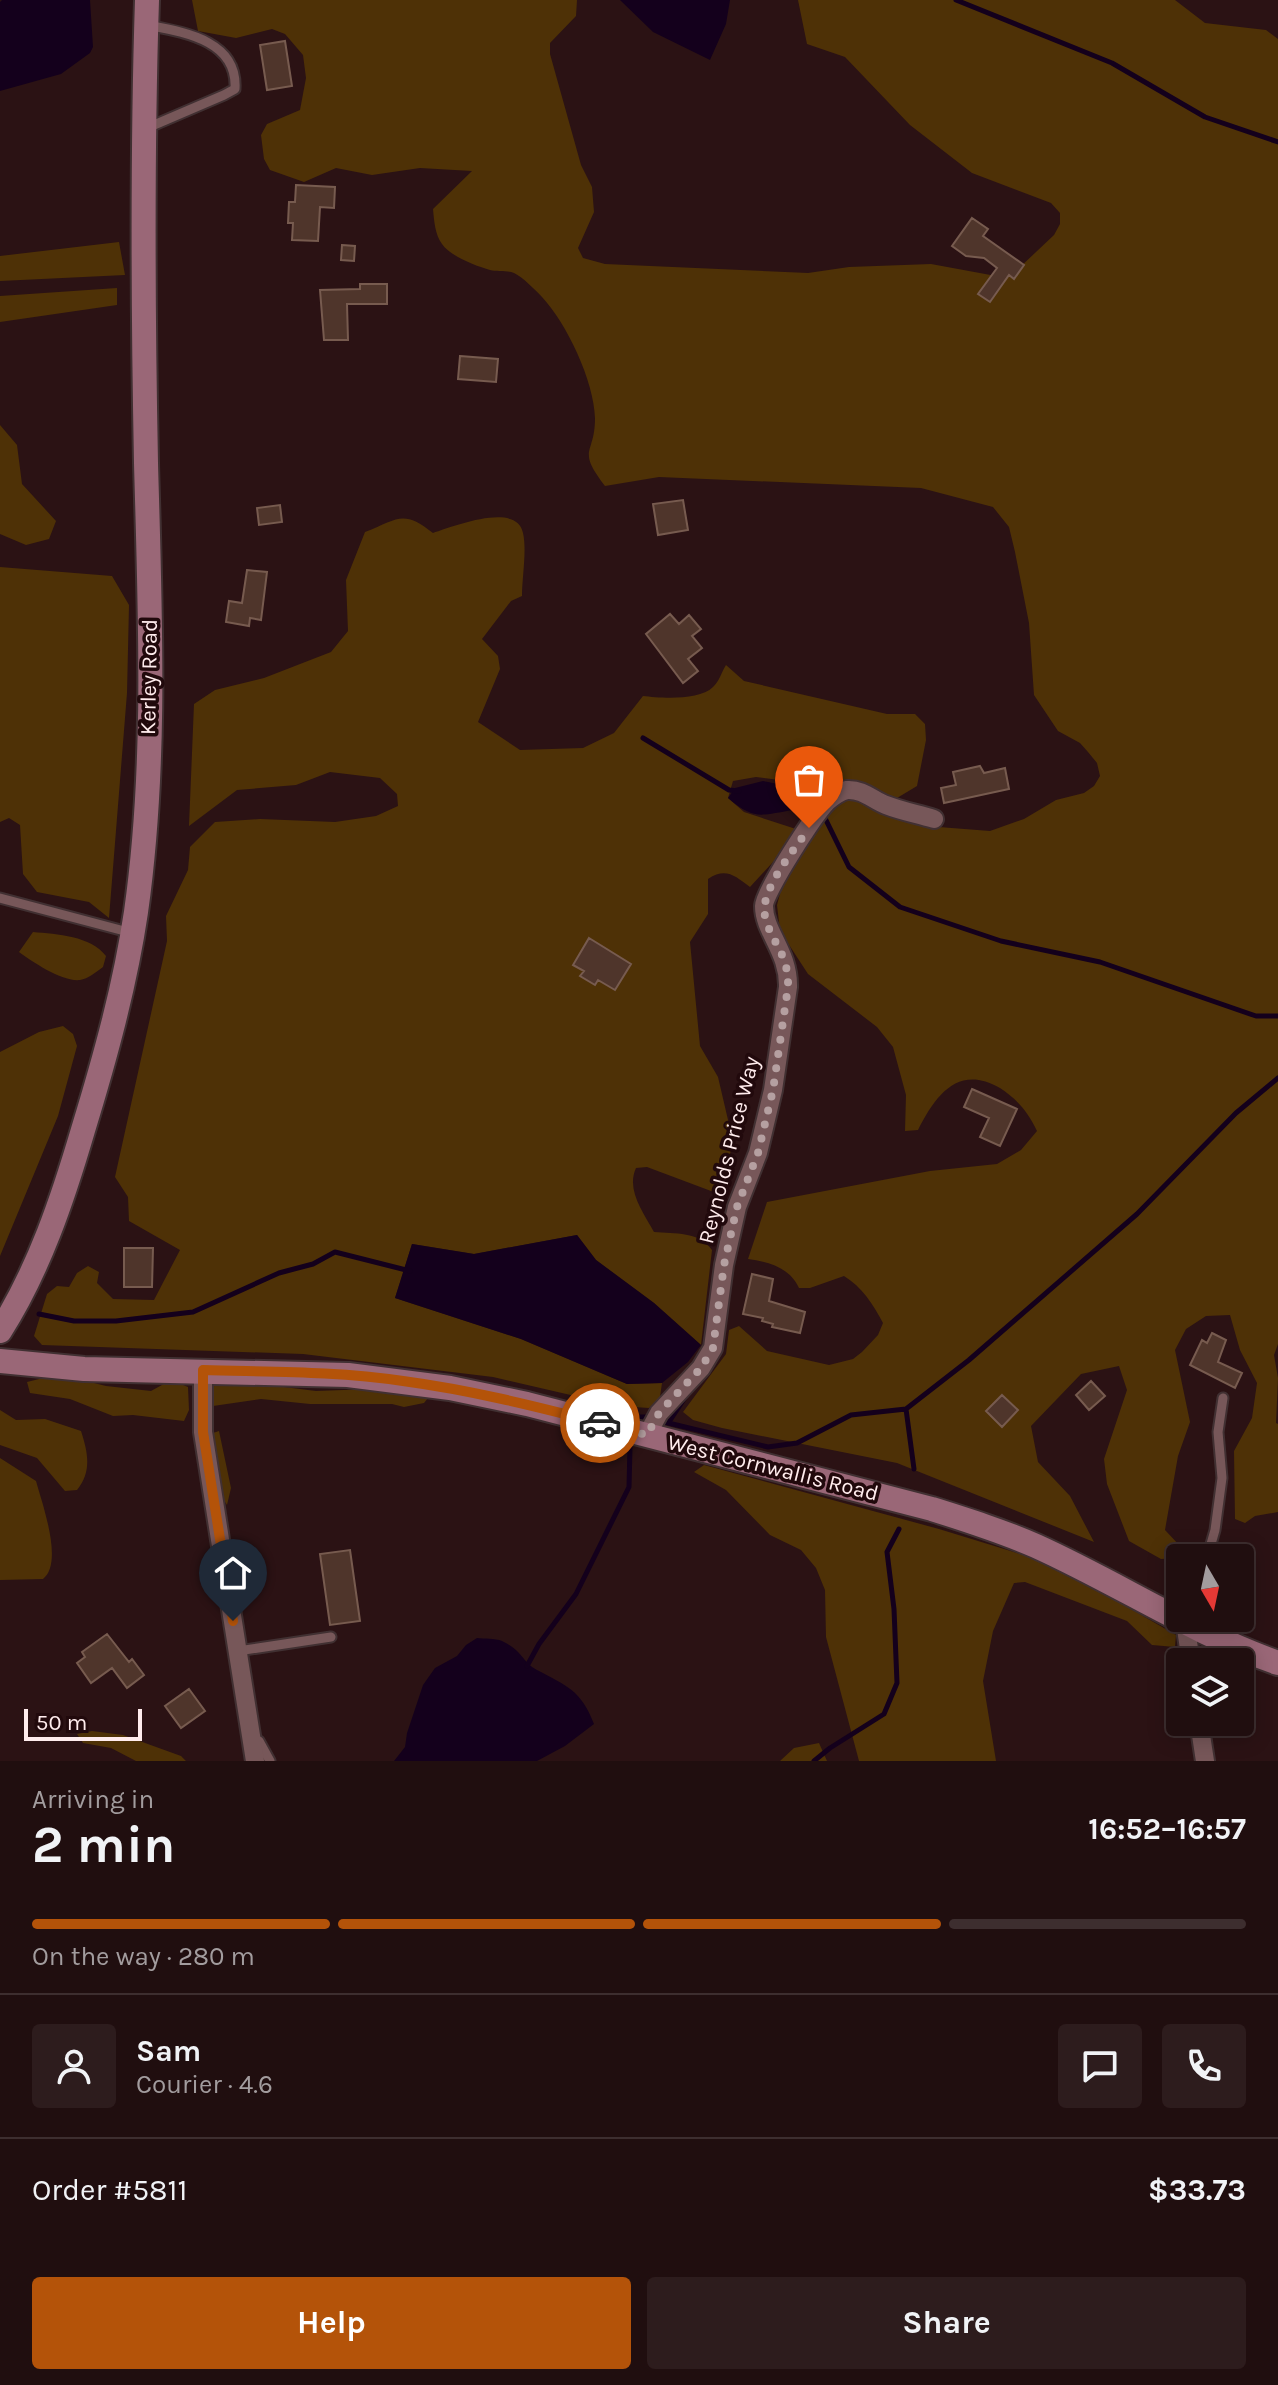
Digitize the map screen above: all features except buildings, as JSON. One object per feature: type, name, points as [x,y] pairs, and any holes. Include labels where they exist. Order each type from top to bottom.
[{"type":"street","name":"Kerley Road","points":[[0,1331],[44,1242],[74,1162],[112,1029],[132,933],[145,826],[151,660],[143,285],[147,0]]},
{"type":"street","name":"Reynolds Price Way","points":[[647,1435],[659,1413],[701,1368],[713,1348],[724,1265],[737,1207],[758,1153],[773,1090],[789,970],[765,918],[763,902],[776,877],[826,803],[844,790],[861,791],[886,805],[934,819]]},
{"type":"street","name":"West Cornwallis Road","points":[[0,1361],[84,1369],[348,1375],[401,1380],[527,1404],[932,1509],[985,1526],[1037,1547],[1166,1610]]},
{"type":"street","points":[[203,1370],[203,1432],[255,1761]]},
{"type":"street","name":"West Cornwallis Road","points":[[1212,1632],[1278,1663]]},
{"type":"street","points":[[1201,1736],[1205,1761]]},
{"type":"lane","points":[[144,129],[224,95],[235,89],[236,84],[233,71],[210,42],[195,34],[146,25]]},
{"type":"lane","points":[[0,898],[132,933]]},
{"type":"lane","points":[[1211,1544],[1222,1478],[1218,1432],[1223,1398]]},
{"type":"lane","points":[[238,1651],[331,1637]]},
{"type":"lane","points":[[252,1739],[259,1741],[270,1761]]},
{"type":"shaded area","points":[[2,0],[90,0],[93,47],[90,53],[61,74],[0,91]]},
{"type":"shaded area","points":[[192,0],[577,0],[576,16],[550,43],[550,54],[581,165],[592,187],[594,212],[578,248],[583,258],[605,264],[808,273],[849,267],[931,264],[996,276],[1018,269],[1054,235],[1060,224],[1060,213],[1051,203],[972,173],[910,125],[845,57],[807,44],[798,0],[1175,0],[1205,23],[1266,30],[1278,39],[1278,1344],[1274,1355],[1278,1378],[1278,1512],[1255,1516],[1245,1523],[1235,1519],[1234,1451],[1252,1418],[1257,1383],[1240,1350],[1230,1315],[1206,1316],[1186,1329],[1175,1350],[1190,1422],[1178,1456],[1165,1530],[1178,1544],[1166,1544],[1166,1559],[1161,1559],[1129,1541],[1107,1484],[1104,1459],[1127,1390],[1119,1366],[1081,1374],[1031,1426],[1038,1462],[1070,1496],[1094,1542],[897,1463],[722,1428],[693,1420],[683,1412],[726,1354],[729,1330],[739,1326],[767,1351],[829,1365],[853,1359],[862,1352],[878,1335],[883,1323],[866,1296],[844,1276],[810,1288],[799,1288],[790,1275],[778,1267],[748,1259],[767,1202],[930,1171],[997,1164],[1021,1150],[1037,1131],[1022,1107],[1000,1088],[972,1079],[950,1086],[933,1105],[918,1130],[905,1131],[906,1095],[893,1047],[877,1027],[808,974],[780,931],[777,905],[783,882],[834,804],[810,784],[756,777],[733,781],[728,798],[744,812],[796,829],[785,849],[750,887],[725,873],[708,879],[708,914],[690,942],[700,1046],[718,1077],[732,1137],[727,1185],[719,1194],[647,1167],[636,1168],[633,1176],[637,1201],[654,1232],[693,1236],[712,1250],[701,1345],[654,1303],[596,1260],[577,1235],[474,1254],[412,1244],[395,1298],[521,1339],[627,1384],[662,1383],[660,1397],[649,1408],[618,1406],[493,1377],[303,1354],[42,1345],[34,1336],[47,1294],[57,1286],[69,1287],[77,1273],[88,1266],[99,1272],[97,1283],[113,1299],[154,1300],[180,1250],[129,1221],[128,1197],[115,1177],[167,941],[166,916],[188,870],[190,847],[215,822],[260,819],[335,822],[376,816],[398,806],[397,794],[380,778],[330,772],[296,785],[237,790],[189,826],[194,704],[215,690],[264,678],[331,652],[348,631],[346,580],[365,532],[400,519],[414,521],[433,533],[497,517],[518,524],[525,547],[522,596],[511,601],[482,639],[498,656],[500,669],[478,722],[520,750],[583,748],[614,733],[643,696],[679,698],[699,695],[715,685],[726,665],[744,681],[887,714],[915,714],[925,724],[926,740],[917,786],[882,807],[926,826],[990,831],[1024,819],[1056,800],[1084,793],[1094,786],[1100,776],[1097,763],[1080,743],[1058,731],[1034,695],[1029,623],[1015,552],[1009,527],[993,507],[921,488],[659,477],[605,486],[589,458],[595,418],[590,387],[578,354],[561,322],[542,297],[521,277],[464,260],[451,253],[438,236],[433,209],[472,171],[420,168],[372,175],[336,168],[304,182],[270,170],[264,159],[261,135],[267,124],[300,110],[306,78],[303,55],[285,34],[272,29],[236,38],[198,31]]},
{"type":"shaded area","points":[[620,0],[730,0],[726,24],[710,60],[653,32]]},
{"type":"shaded area","points":[[119,242],[125,275],[0,281],[0,256]]},
{"type":"shaded area","points":[[117,288],[117,305],[0,322],[0,296]]},
{"type":"shaded area","points":[[0,425],[17,445],[22,484],[56,521],[49,539],[26,545],[0,534]]},
{"type":"shaded area","points":[[0,567],[112,576],[129,605],[127,693],[109,918],[89,902],[37,892],[23,874],[20,825],[9,818],[0,822]]},
{"type":"shaded area","points":[[763,781],[798,788],[800,794],[793,810],[752,813],[728,798],[735,788]]},
{"type":"shaded area","points":[[33,932],[73,937],[92,944],[106,956],[103,967],[80,980],[65,978],[48,970],[19,952]]},
{"type":"shaded area","points":[[63,1026],[73,1034],[77,1046],[58,1116],[0,1256],[0,1052],[39,1032]]},
{"type":"shaded area","points":[[577,1235],[596,1260],[654,1303],[701,1345],[688,1362],[662,1383],[627,1384],[521,1339],[395,1298],[412,1244],[474,1254]]},
{"type":"shaded area","points":[[43,1378],[74,1378],[106,1386],[151,1391],[171,1380],[188,1387],[189,1410],[184,1421],[133,1415],[113,1416],[70,1399],[30,1393],[27,1382]]},
{"type":"shaded area","points":[[243,1382],[316,1391],[370,1389],[428,1398],[424,1403],[404,1407],[261,1399],[213,1406],[209,1402],[209,1386]]},
{"type":"shaded area","points":[[0,1410],[16,1420],[45,1419],[81,1431],[87,1469],[77,1490],[65,1491],[37,1458],[0,1445]]},
{"type":"shaded area","points":[[219,1431],[231,1488],[227,1505],[216,1488],[211,1439],[213,1433]]},
{"type":"shaded area","points":[[0,1458],[36,1481],[52,1547],[49,1571],[43,1579],[0,1580]]},
{"type":"shaded area","points":[[704,1465],[939,1529],[1053,1564],[1166,1632],[1176,1635],[1175,1647],[1152,1645],[1127,1621],[1025,1582],[1014,1583],[993,1631],[983,1681],[996,1761],[859,1761],[826,1637],[825,1590],[816,1568],[801,1550],[770,1535],[726,1490],[694,1472]]},
{"type":"shaded area","points":[[477,1638],[502,1641],[515,1649],[532,1667],[572,1690],[584,1703],[594,1724],[565,1746],[537,1761],[394,1761],[405,1747],[423,1685],[435,1668],[457,1656]]},
{"type":"shaded area","points":[[92,1731],[123,1735],[181,1756],[186,1761],[136,1761],[111,1748],[83,1743],[77,1734]]},
{"type":"shaded area","points":[[819,1743],[827,1761],[780,1761],[794,1748]]},
{"type":"waterway","points":[[956,0],[1112,63],[1205,117],[1278,142]]},
{"type":"waterway","points":[[643,738],[729,790],[739,791]]},
{"type":"waterway","points":[[792,798],[816,807]]},
{"type":"waterway","points":[[823,814],[849,867],[900,907],[1001,941],[1100,962],[1256,1016],[1278,1016]]},
{"type":"waterway","points":[[660,1421],[768,1447],[797,1443],[851,1415],[906,1409],[969,1360],[1137,1214],[1236,1113],[1278,1078]]},
{"type":"waterway","points":[[39,1314],[74,1321],[116,1321],[193,1312],[279,1273],[313,1264],[335,1252],[410,1271]]},
{"type":"waterway","points":[[669,1422],[686,1396]]},
{"type":"waterway","points":[[906,1409],[914,1469]]},
{"type":"waterway","points":[[634,1417],[647,1417]]},
{"type":"waterway","points":[[527,1666],[539,1644],[576,1594],[629,1487],[630,1447]]},
{"type":"waterway","points":[[814,1761],[884,1714],[897,1683],[894,1609],[887,1552],[899,1529]]},
{"type":"way so far","points":[[600,1423],[647,1435],[652,1422],[701,1368],[713,1348],[724,1265],[737,1207],[758,1153],[773,1090],[788,987],[789,970],[765,918],[763,902],[809,828]]},
{"type":"route","points":[[233,1621],[203,1432],[203,1370],[401,1380],[527,1404],[600,1423]]}]
